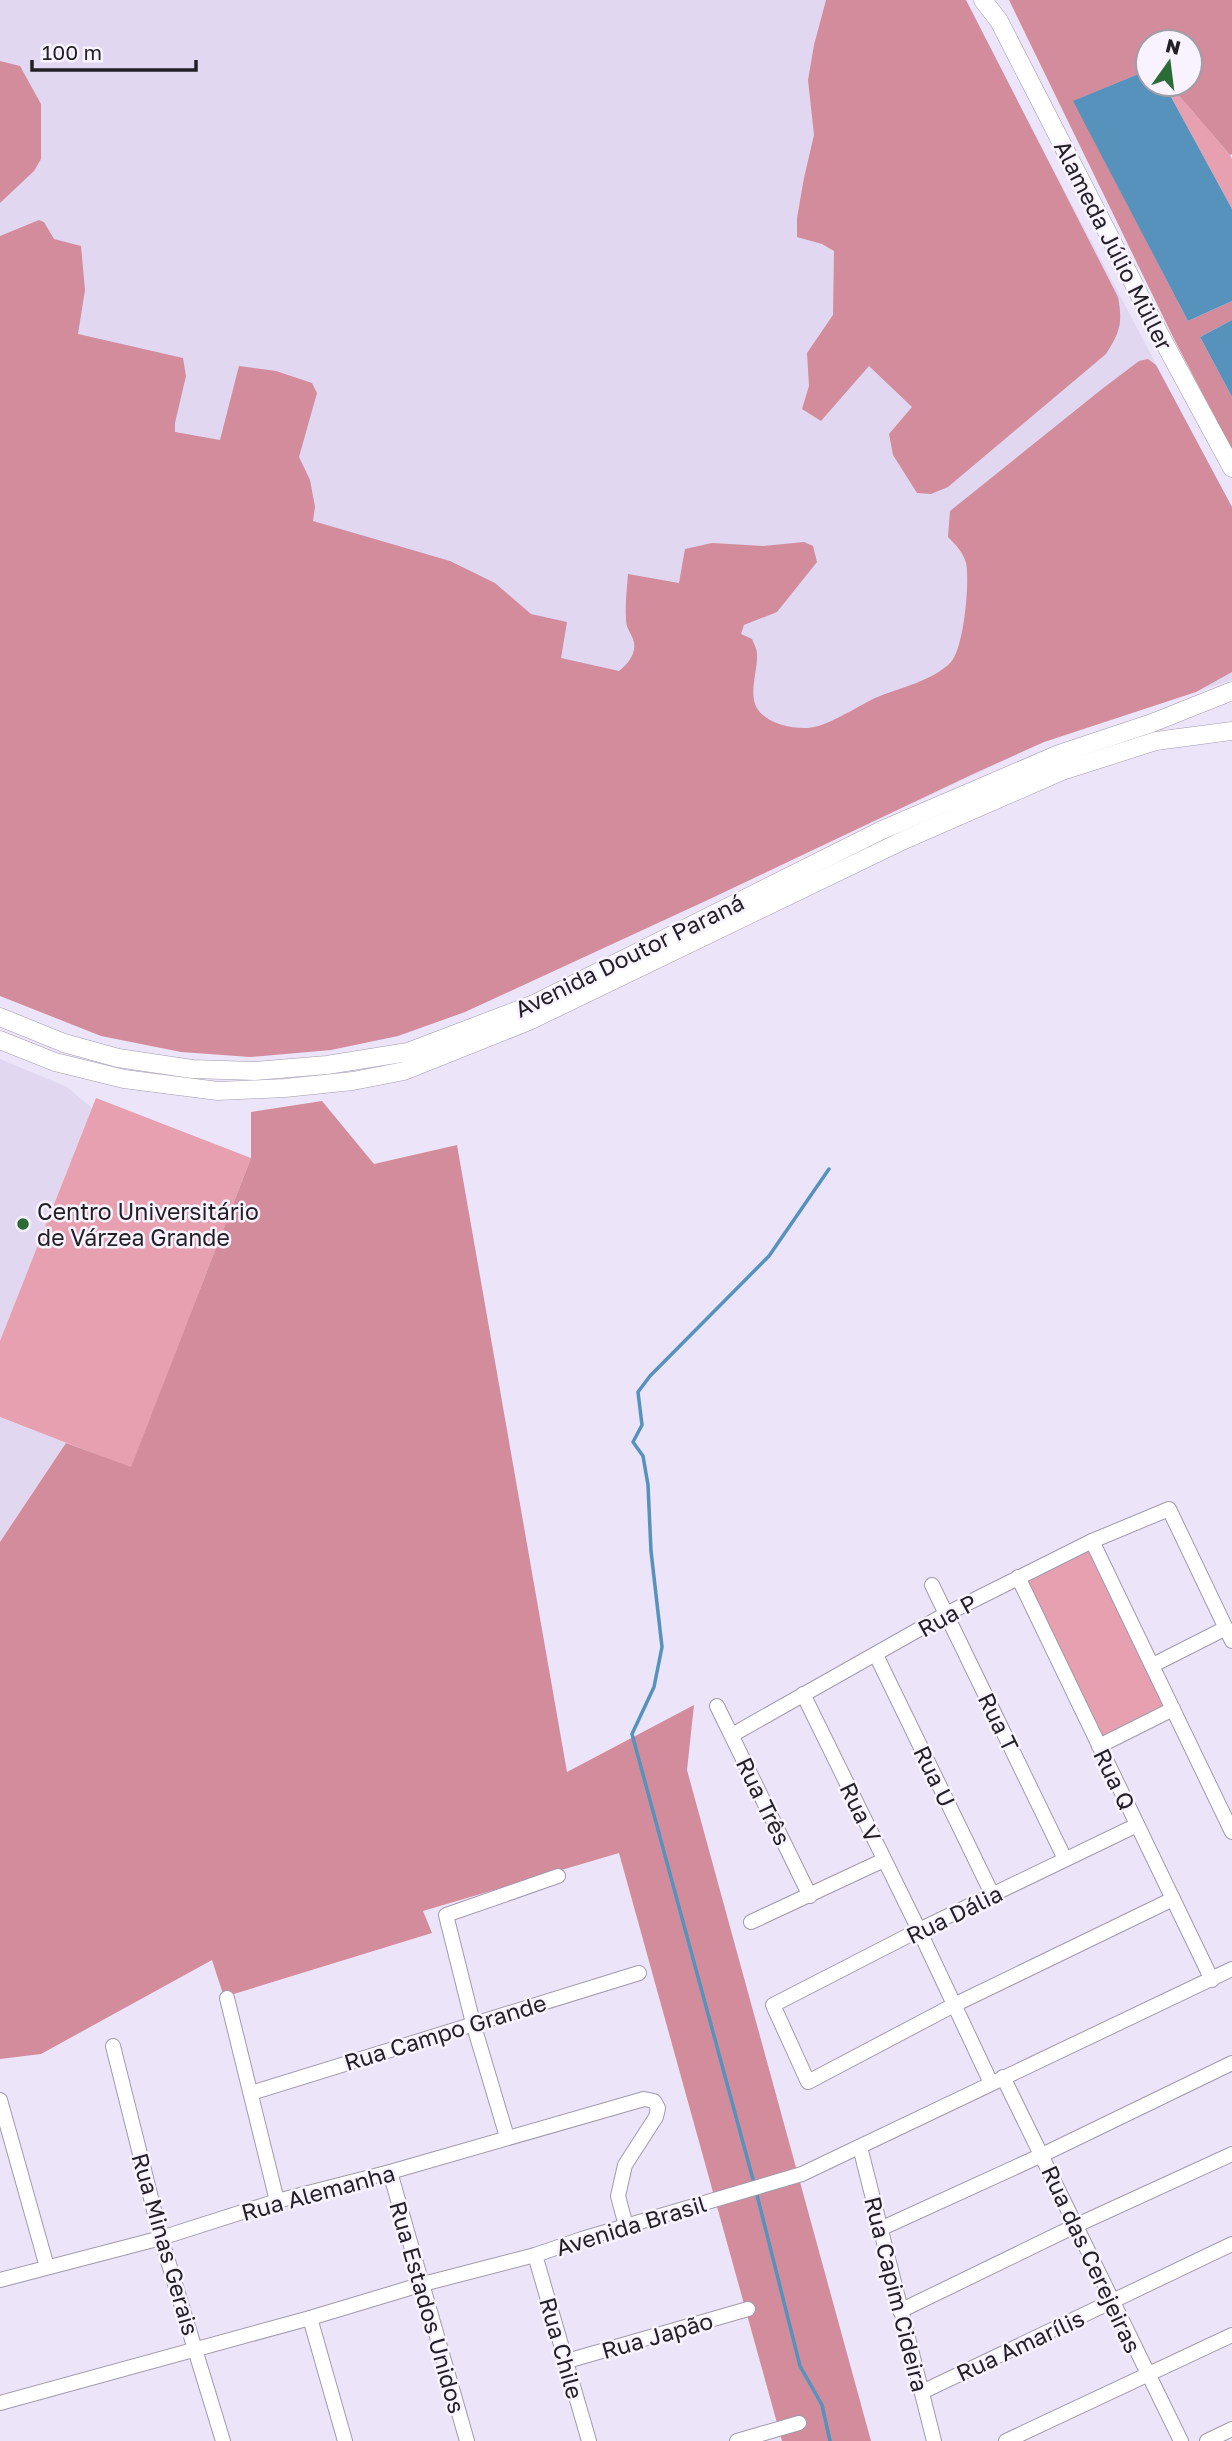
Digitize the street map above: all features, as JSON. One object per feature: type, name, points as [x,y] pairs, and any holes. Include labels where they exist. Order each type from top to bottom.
[{"type":"main road","name":"Alameda Júlio Müller","points":[[983,0],[999,21],[1159,333],[1232,468]]},
{"type":"main road","name":"Alameda Júlio Müller","points":[[995,0],[999,21]]},
{"type":"main road","name":"Avenida Doutor Paraná","points":[[0,1017],[64,1043],[118,1058],[192,1069],[255,1071],[327,1065],[408,1052],[534,1004],[882,830],[1059,754],[1152,723],[1232,691]]},
{"type":"main road","name":"Avenida Doutor Paraná","points":[[0,1040],[55,1062],[124,1079],[218,1091],[353,1081],[404,1071],[529,1021],[904,840],[1062,771],[1156,741],[1232,731]]},
{"type":"street","name":"Rua P","points":[[732,1735],[946,1614],[1092,1541],[1169,1508],[1229,1634]]},
{"type":"street","points":[[1092,1541],[1232,1832]]},
{"type":"street","name":"Rua Q","points":[[1018,1577],[1212,1980]]},
{"type":"street","name":"Rua T","points":[[932,1585],[1065,1859]]},
{"type":"street","points":[[1153,1665],[1229,1634]]},
{"type":"street","name":"Rua U","points":[[876,1655],[993,1896]]},
{"type":"street","name":"Rua V","points":[[803,1694],[954,2005]]},
{"type":"street","name":"Rua Três","points":[[717,1706],[810,1896]]},
{"type":"street","points":[[1099,1746],[1173,1709]]},
{"type":"street","name":"Rua Dália","points":[[954,2005],[808,2082],[772,2005],[919,1930],[1137,1825]]},
{"type":"street","points":[[751,1922],[884,1860]]},
{"type":"street","points":[[507,2137],[473,2023],[446,1915],[558,1876]]},
{"type":"street","points":[[954,2005],[1173,1899]]},
{"type":"street","name":"Rua Campo Grande","points":[[251,2093],[639,1973]]},
{"type":"street","name":"Avenida Brasil","points":[[0,2403],[535,2255],[802,2174],[1212,1980],[1230,1975]]},
{"type":"street","points":[[227,1998],[277,2202]]},
{"type":"street","name":"Rua das Cerejeiras","points":[[954,2005],[1042,2155],[1181,2441]]},
{"type":"street","name":"Rua Minas Gerais","points":[[113,2046],[161,2238],[223,2441]]},
{"type":"street","points":[[880,2229],[1042,2155],[1232,2063]]},
{"type":"street","name":"Rua Alemanha","points":[[0,2280],[161,2238],[277,2202],[644,2099],[654,2101],[659,2108],[625,2165],[618,2196],[626,2226]]},
{"type":"street","points":[[0,2100],[47,2267]]},
{"type":"street","name":"Rua Capim Cideira","points":[[860,2147],[934,2441]]},
{"type":"street","points":[[900,2311],[1232,2154]]},
{"type":"street","name":"Rua Estados Unidos","points":[[390,2172],[467,2441]]},
{"type":"street","name":"Rua Amarílis","points":[[922,2392],[1232,2244]]},
{"type":"street","name":"Rua Chile","points":[[535,2255],[589,2441]]},
{"type":"street","name":"Rua Japão","points":[[567,2361],[748,2309]]},
{"type":"street","points":[[310,2318],[345,2441]]},
{"type":"street","points":[[1006,2441],[1232,2335]]},
{"type":"street","points":[[737,2441],[799,2423]]},
{"type":"street","points":[[1207,2441],[1232,2429]]},
{"type":"shaded area","points":[[0,0],[964,0],[1232,508],[1232,680],[1044,742],[832,841],[0,424]]},
{"type":"shaded area","points":[[826,0],[966,0],[1118,297],[1119,327],[1106,354],[948,487],[931,494],[917,493],[893,455],[889,434],[912,407],[869,366],[821,421],[802,409],[809,386],[807,353],[833,315],[834,251],[822,244],[797,237],[797,218],[814,135],[808,80]]},
{"type":"shaded area","points":[[1009,0],[1232,0],[1232,154],[1230,155],[1181,98],[1204,98],[1204,28],[1134,28],[1134,76],[1074,101],[1188,321],[1232,301],[1232,320],[1200,337],[1232,397],[1232,450],[1174,339]]},
{"type":"shaded area","points":[[0,61],[20,66],[41,104],[41,159],[34,171],[0,203]]},
{"type":"shaded area","points":[[1172,98],[1181,98],[1230,155],[1232,209]]},
{"type":"shaded area","points":[[39,220],[44,222],[54,239],[81,246],[85,290],[78,334],[183,358],[186,376],[175,432],[220,440],[239,366],[276,371],[312,383],[317,393],[299,457],[310,480],[315,507],[313,521],[450,561],[495,583],[531,614],[567,622],[561,658],[619,671],[629,661],[634,644],[626,622],[628,574],[679,583],[685,549],[712,543],[763,546],[804,542],[813,546],[817,562],[777,612],[744,625],[741,634],[752,639],[756,650],[753,691],[759,711],[781,725],[795,728],[824,724],[875,698],[925,679],[951,662],[963,629],[967,572],[965,559],[948,537],[950,511],[1102,389],[1139,361],[1148,359],[1156,365],[1232,507],[1232,672],[1196,692],[1044,742],[465,1012],[398,1036],[331,1050],[250,1057],[181,1052],[101,1036],[0,996],[0,236]]},
{"type":"shaded area","name":"Centro Universitário de Várzea Grande","points":[[0,1059],[67,1087],[92,1108],[0,1341]]},
{"type":"shaded area","points":[[96,1098],[251,1158],[131,1468],[0,1417],[0,1341]]},
{"type":"shaded area","points":[[322,1101],[374,1164],[457,1145],[567,1772],[694,1705],[687,1770],[871,2441],[782,2441],[619,1853],[423,1911],[432,1933],[224,1997],[212,1960],[41,2054],[0,2059],[0,1542],[66,1443],[131,1467],[251,1158],[251,1112]]},
{"type":"shaded area","points":[[0,1417],[66,1443],[0,1542]]},
{"type":"shaded area","points":[[1087,1547],[1167,1710],[1101,1741],[1022,1578]]},
{"type":"water","points":[[1134,76],[1134,98],[1172,98],[1232,209],[1232,301],[1188,321],[1073,101]]},
{"type":"water","points":[[1232,320],[1232,397],[1200,337]]},
{"type":"waterway","points":[[754,2183],[632,1734],[654,1687],[662,1647],[651,1551],[648,1485],[643,1456],[633,1442],[642,1425],[638,1392],[650,1376],[769,1256],[829,1169]]},
{"type":"waterway","points":[[756,2191],[800,2366],[822,2405],[830,2441]]},
{"type":"place","name":"Centro Universitário de Várzea Grande","points":[[23,1224]]}]
